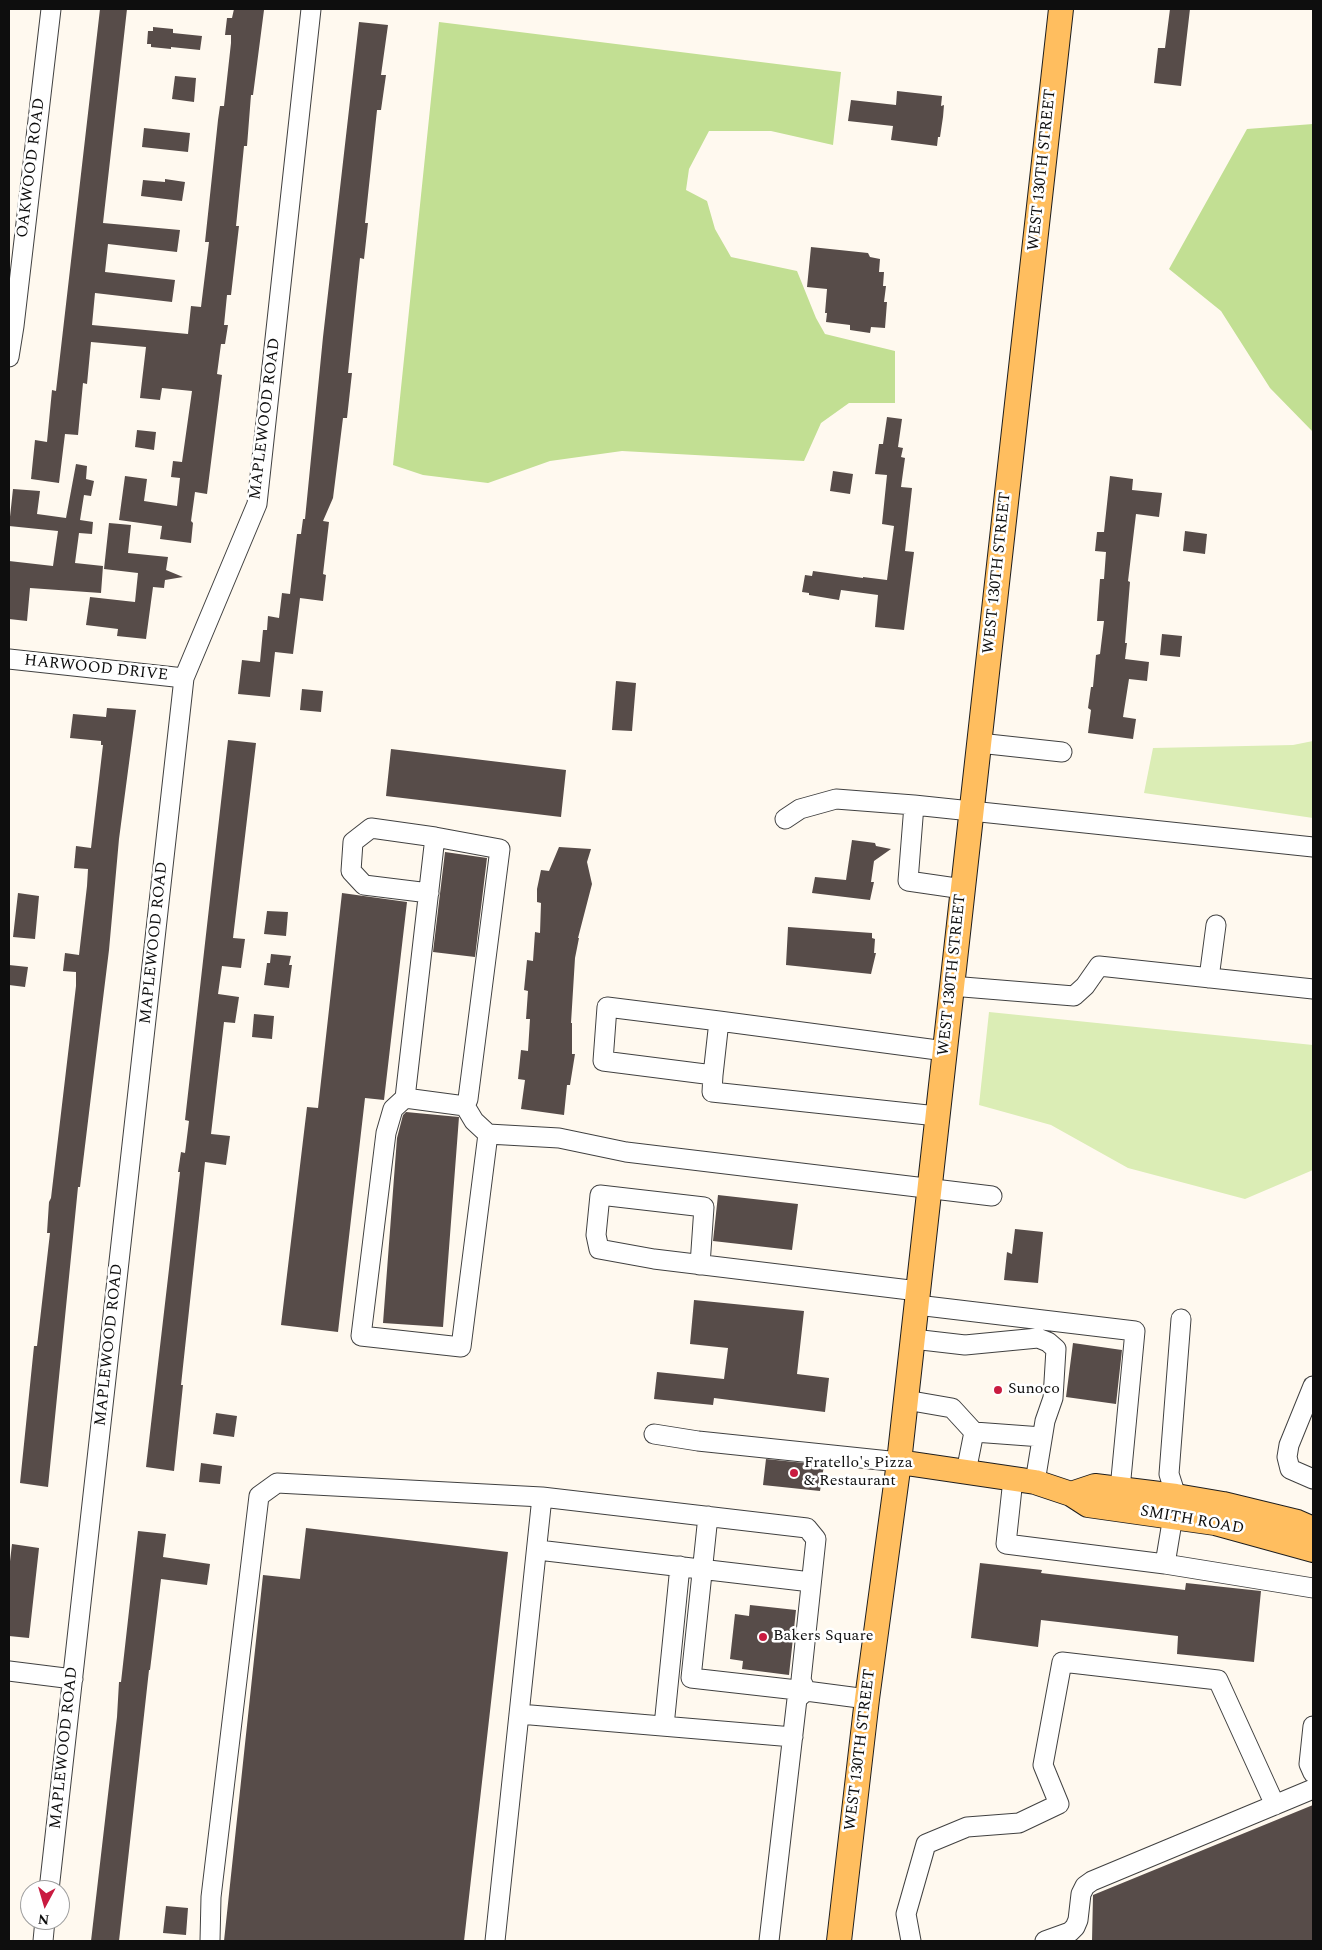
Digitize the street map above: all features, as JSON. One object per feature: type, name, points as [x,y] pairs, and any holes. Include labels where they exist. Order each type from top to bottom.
[{"type":"main road","name":"WEST 130TH STREET","points":[[839,1941],[867,1699],[899,1462],[1061,9]]},
{"type":"main road","name":"SMITH ROAD","points":[[899,1462],[1024,1481],[1071,1494],[1088,1505],[1174,1506],[1224,1504],[1297,1522],[1313,1529]]},
{"type":"main road","name":"SMITH ROAD","points":[[1071,1494],[1094,1486],[1120,1489],[1216,1522],[1313,1550]]},
{"type":"street","name":"OAKWOOD ROAD","points":[[9,356],[51,9]]},
{"type":"street","name":"MAPLEWOOD ROAD","points":[[50,1880],[184,678],[257,504],[312,9]]},
{"type":"street","name":"HARWOOD DRIVE","points":[[9,659],[184,678]]},
{"type":"street","points":[[979,743],[1062,752]]},
{"type":"street","points":[[785,819],[800,809],[836,799],[972,810],[1313,847]]},
{"type":"street","points":[[914,805],[908,881],[963,889]]},
{"type":"street","points":[[428,893],[364,885],[351,871],[353,842],[371,828],[500,849],[468,1100],[465,1106]]},
{"type":"street","points":[[435,837],[405,1098],[393,1109],[386,1133],[361,1336],[461,1347],[488,1134]]},
{"type":"street","points":[[1209,978],[1216,925]]},
{"type":"street","points":[[951,986],[1074,996],[1085,986],[1099,966],[1313,989]]},
{"type":"street","points":[[713,1075],[603,1061],[607,1007],[945,1051]]},
{"type":"street","points":[[718,1021],[712,1092],[938,1116]]},
{"type":"street","points":[[405,1098],[465,1106]]},
{"type":"street","points":[[465,1106],[474,1121],[488,1134],[559,1138],[626,1152],[992,1196]]},
{"type":"street","points":[[700,1265],[704,1207],[600,1195],[596,1235],[599,1249],[654,1259],[1135,1331],[1120,1489]]},
{"type":"street","points":[[1166,1564],[1174,1506],[1169,1474],[1181,1319]]},
{"type":"street","points":[[913,1339],[965,1345],[1038,1338],[1056,1349],[1053,1398],[1042,1437],[1024,1481],[1006,1544],[1166,1564],[1313,1588]]},
{"type":"street","points":[[1313,1386],[1289,1445],[1287,1457],[1290,1469],[1313,1479]]},
{"type":"street","points":[[906,1400],[952,1408],[974,1432],[1042,1437]]},
{"type":"street","points":[[966,1472],[974,1432]]},
{"type":"street","points":[[654,1434],[708,1442],[899,1462]]},
{"type":"street","points":[[210,1941],[211,1898],[259,1496],[277,1484],[542,1497],[807,1528],[816,1539],[801,1680],[806,1691]]},
{"type":"street","points":[[494,1941],[538,1550],[542,1497]]},
{"type":"street","points":[[691,1678],[708,1516]]},
{"type":"street","points":[[538,1550],[811,1582]]},
{"type":"street","points":[[664,1726],[680,1566]]},
{"type":"street","points":[[911,1941],[906,1914],[926,1844],[967,1828],[1019,1823],[1059,1804],[1043,1765],[1062,1662],[1218,1680],[1275,1805]]},
{"type":"street","points":[[9,1671],[73,1679]]},
{"type":"street","points":[[669,1676],[867,1699]]},
{"type":"street","points":[[769,1941],[797,1699],[806,1691]]},
{"type":"street","points":[[519,1714],[793,1737]]},
{"type":"street","points":[[1313,1726],[1309,1764],[1313,1773]]},
{"type":"street","points":[[1046,1941],[1070,1932],[1075,1927],[1078,1920],[1081,1894],[1085,1886],[1092,1881],[1313,1789]]},
{"type":"green space","points":[[439,22],[841,72],[833,145],[771,131],[709,131],[689,169],[686,190],[707,201],[715,229],[731,257],[797,271],[816,318],[825,334],[895,351],[895,403],[849,403],[821,423],[804,461],[622,451],[550,461],[488,483],[423,475],[393,465]]},
{"type":"green space","points":[[1313,124],[1313,432],[1270,388],[1221,311],[1169,269],[1247,129]]},
{"type":"green space","points":[[1313,741],[1313,818],[1144,793],[1153,748],[1293,745]]},
{"type":"green space","points":[[989,1012],[1313,1045],[1313,1170],[1245,1199],[1128,1168],[1051,1125],[979,1105]]},
{"type":"building","points":[[100,9],[127,9],[103,223],[180,230],[177,252],[108,244],[105,272],[175,280],[172,302],[95,293],[92,325],[188,334],[191,306],[201,307],[209,242],[205,242],[218,120],[220,106],[224,106],[231,43],[231,35],[225,35],[227,18],[232,18],[234,9],[264,10],[253,95],[251,95],[247,146],[244,146],[236,226],[239,226],[231,295],[227,295],[224,325],[228,325],[225,344],[221,344],[217,374],[222,375],[207,494],[195,492],[191,521],[193,523],[191,543],[160,539],[162,526],[119,520],[125,476],[147,479],[144,501],[177,506],[180,478],[171,477],[173,461],[182,462],[192,391],[162,388],[160,400],[140,398],[146,347],[91,342],[87,384],[83,383],[78,435],[65,434],[59,483],[31,479],[35,440],[47,442],[52,390],[56,391]]},
{"type":"building","points":[[1170,9],[1190,9],[1181,86],[1154,83],[1158,48],[1165,48]]},
{"type":"building","points":[[359,22],[388,25],[381,75],[386,75],[381,110],[377,110],[365,223],[368,223],[364,259],[360,258],[348,373],[352,373],[347,418],[343,418],[333,498],[323,521],[329,522],[323,574],[326,575],[323,601],[300,598],[293,654],[275,652],[270,697],[238,694],[242,660],[260,662],[263,630],[267,630],[268,616],[279,618],[282,593],[290,594],[297,534],[301,534],[303,519],[305,519],[323,337]]},
{"type":"building","points":[[153,27],[173,29],[173,33],[202,36],[200,50],[151,47],[151,44],[147,44],[148,31],[153,31]]},
{"type":"building","points":[[175,76],[196,78],[194,102],[172,99]]},
{"type":"building","points":[[897,91],[942,96],[941,106],[944,105],[943,117],[937,146],[891,140],[893,126],[848,121],[851,100],[896,105]]},
{"type":"building","points":[[144,128],[190,133],[188,152],[142,147]]},
{"type":"building","points":[[165,179],[185,182],[182,201],[141,196],[143,180],[165,182]]},
{"type":"building","points":[[811,247],[868,253],[870,257],[880,259],[879,272],[884,272],[883,286],[886,286],[884,302],[887,302],[885,328],[871,327],[870,333],[850,330],[850,325],[826,322],[827,289],[807,287]]},
{"type":"building","points":[[887,417],[902,419],[898,447],[903,448],[901,457],[905,458],[901,487],[912,488],[905,551],[914,552],[904,630],[875,627],[878,595],[841,590],[839,600],[802,592],[805,575],[812,576],[813,571],[887,580],[894,526],[882,524],[887,475],[875,474],[879,444],[883,444]]},
{"type":"building","points":[[137,430],[156,432],[154,450],[135,447]]},
{"type":"building","points":[[76,464],[87,466],[86,479],[94,481],[91,496],[84,495],[80,520],[93,522],[92,534],[79,533],[75,563],[103,566],[101,593],[30,588],[27,621],[9,619],[9,561],[53,566],[58,531],[9,526],[13,489],[40,491],[37,514],[66,518]]},
{"type":"building","points":[[833,471],[853,474],[850,494],[830,491]]},
{"type":"building","points":[[1110,476],[1133,479],[1132,490],[1162,493],[1159,517],[1136,514],[1128,581],[1130,582],[1125,659],[1149,662],[1147,681],[1129,679],[1123,717],[1136,719],[1133,739],[1088,733],[1091,710],[1088,708],[1091,687],[1093,687],[1096,655],[1100,654],[1104,621],[1097,621],[1100,579],[1104,579],[1106,552],[1095,551],[1097,532],[1104,532]]},
{"type":"building","points":[[109,523],[131,525],[128,553],[168,557],[166,570],[183,577],[165,580],[164,588],[153,587],[146,639],[117,636],[118,629],[86,625],[90,597],[135,602],[138,573],[104,569]]},
{"type":"building","points":[[1185,531],[1207,534],[1205,554],[1183,551]]},
{"type":"building","points":[[1162,634],[1182,636],[1180,657],[1160,655]]},
{"type":"building","points":[[616,681],[636,683],[632,731],[612,730]]},
{"type":"building","points":[[302,689],[323,691],[321,712],[300,710]]},
{"type":"building","points":[[107,708],[136,710],[119,839],[109,950],[80,1187],[78,1187],[48,1487],[20,1483],[34,1346],[37,1346],[50,1233],[47,1233],[49,1202],[76,986],[76,972],[63,971],[65,953],[79,955],[87,886],[88,869],[74,868],[76,846],[91,848],[103,745],[101,745],[101,741],[70,738],[73,714],[106,717]]},
{"type":"building","points":[[228,740],[256,743],[233,938],[245,939],[241,968],[222,966],[218,994],[239,997],[235,1023],[224,1022],[211,1134],[230,1136],[226,1165],[205,1162],[181,1385],[183,1385],[174,1471],[146,1467],[180,1172],[178,1172],[181,1152],[185,1153],[189,1121],[185,1120]]},
{"type":"building","points":[[391,749],[566,770],[561,817],[386,796]]},
{"type":"building","points":[[852,840],[875,843],[876,846],[891,849],[874,861],[871,882],[874,882],[870,900],[812,893],[815,877],[846,880]]},
{"type":"building","points":[[559,847],[591,849],[587,862],[592,884],[578,938],[575,958],[571,1023],[572,1054],[575,1054],[570,1085],[567,1085],[564,1115],[521,1109],[525,1080],[518,1079],[521,1050],[528,1051],[530,1019],[526,1019],[528,991],[524,990],[527,960],[533,961],[535,932],[540,933],[541,903],[537,902],[537,889],[541,870],[549,871]]},
{"type":"building","points":[[445,852],[487,858],[475,957],[433,952]]},
{"type":"building","points":[[18,893],[39,896],[35,939],[13,937]]},
{"type":"building","points":[[342,893],[407,902],[384,1100],[365,1098],[338,1332],[281,1325],[307,1107],[318,1108]]},
{"type":"building","points":[[267,911],[288,912],[286,936],[264,934]]},
{"type":"building","points":[[788,927],[872,933],[872,938],[875,939],[874,953],[876,953],[871,974],[786,965]]},
{"type":"building","points":[[271,954],[291,956],[289,965],[292,965],[289,988],[264,985],[267,963],[270,963]]},
{"type":"building","points":[[9,965],[28,967],[25,987],[9,985]]},
{"type":"building","points":[[254,1014],[274,1016],[272,1039],[252,1037]]},
{"type":"building","points":[[406,1112],[459,1117],[443,1327],[383,1323],[397,1138],[403,1115]]},
{"type":"building","points":[[718,1195],[798,1204],[792,1250],[713,1241]]},
{"type":"building","points":[[1015,1229],[1043,1232],[1038,1283],[1004,1280],[1007,1252],[1012,1254]]},
{"type":"building","points":[[694,1300],[804,1311],[797,1374],[829,1378],[825,1412],[714,1398],[713,1405],[654,1399],[657,1372],[724,1379],[728,1348],[690,1344]]},
{"type":"building","points":[[1073,1343],[1122,1350],[1116,1404],[1066,1397]]},
{"type":"building","points":[[216,1413],[237,1416],[234,1437],[213,1434]]},
{"type":"building","name":"Fratello's Pizza & Restaurant","points":[[766,1459],[824,1465],[820,1491],[763,1485]]},
{"type":"building","points":[[201,1463],[222,1466],[220,1484],[199,1482]]},
{"type":"building","points":[[306,1528],[508,1552],[464,1941],[224,1941],[263,1575],[300,1579]]},
{"type":"building","points":[[138,1531],[166,1534],[163,1557],[210,1564],[207,1585],[161,1579],[119,1941],[91,1941],[117,1717],[119,1682],[121,1682]]},
{"type":"building","points":[[12,1544],[39,1548],[29,1638],[9,1636],[9,1570]]},
{"type":"building","points":[[980,1563],[1042,1570],[1041,1573],[1185,1590],[1186,1583],[1261,1591],[1254,1662],[1177,1654],[1178,1636],[1041,1620],[1038,1647],[971,1638]]},
{"type":"building","name":"Bakers Square","points":[[750,1605],[796,1610],[789,1675],[742,1669],[743,1661],[730,1659],[735,1614],[749,1616]]},
{"type":"building","points":[[1313,1805],[1313,1941],[1092,1941],[1093,1895]]},
{"type":"building","points":[[166,1906],[188,1908],[186,1935],[163,1933]]},
{"type":"place","name":"Sunoco","points":[[998,1390]]},
{"type":"place","name":"Fratello's Pizza & Restaurant","points":[[794,1473]]},
{"type":"place","name":"Bakers Square","points":[[763,1637]]}]
